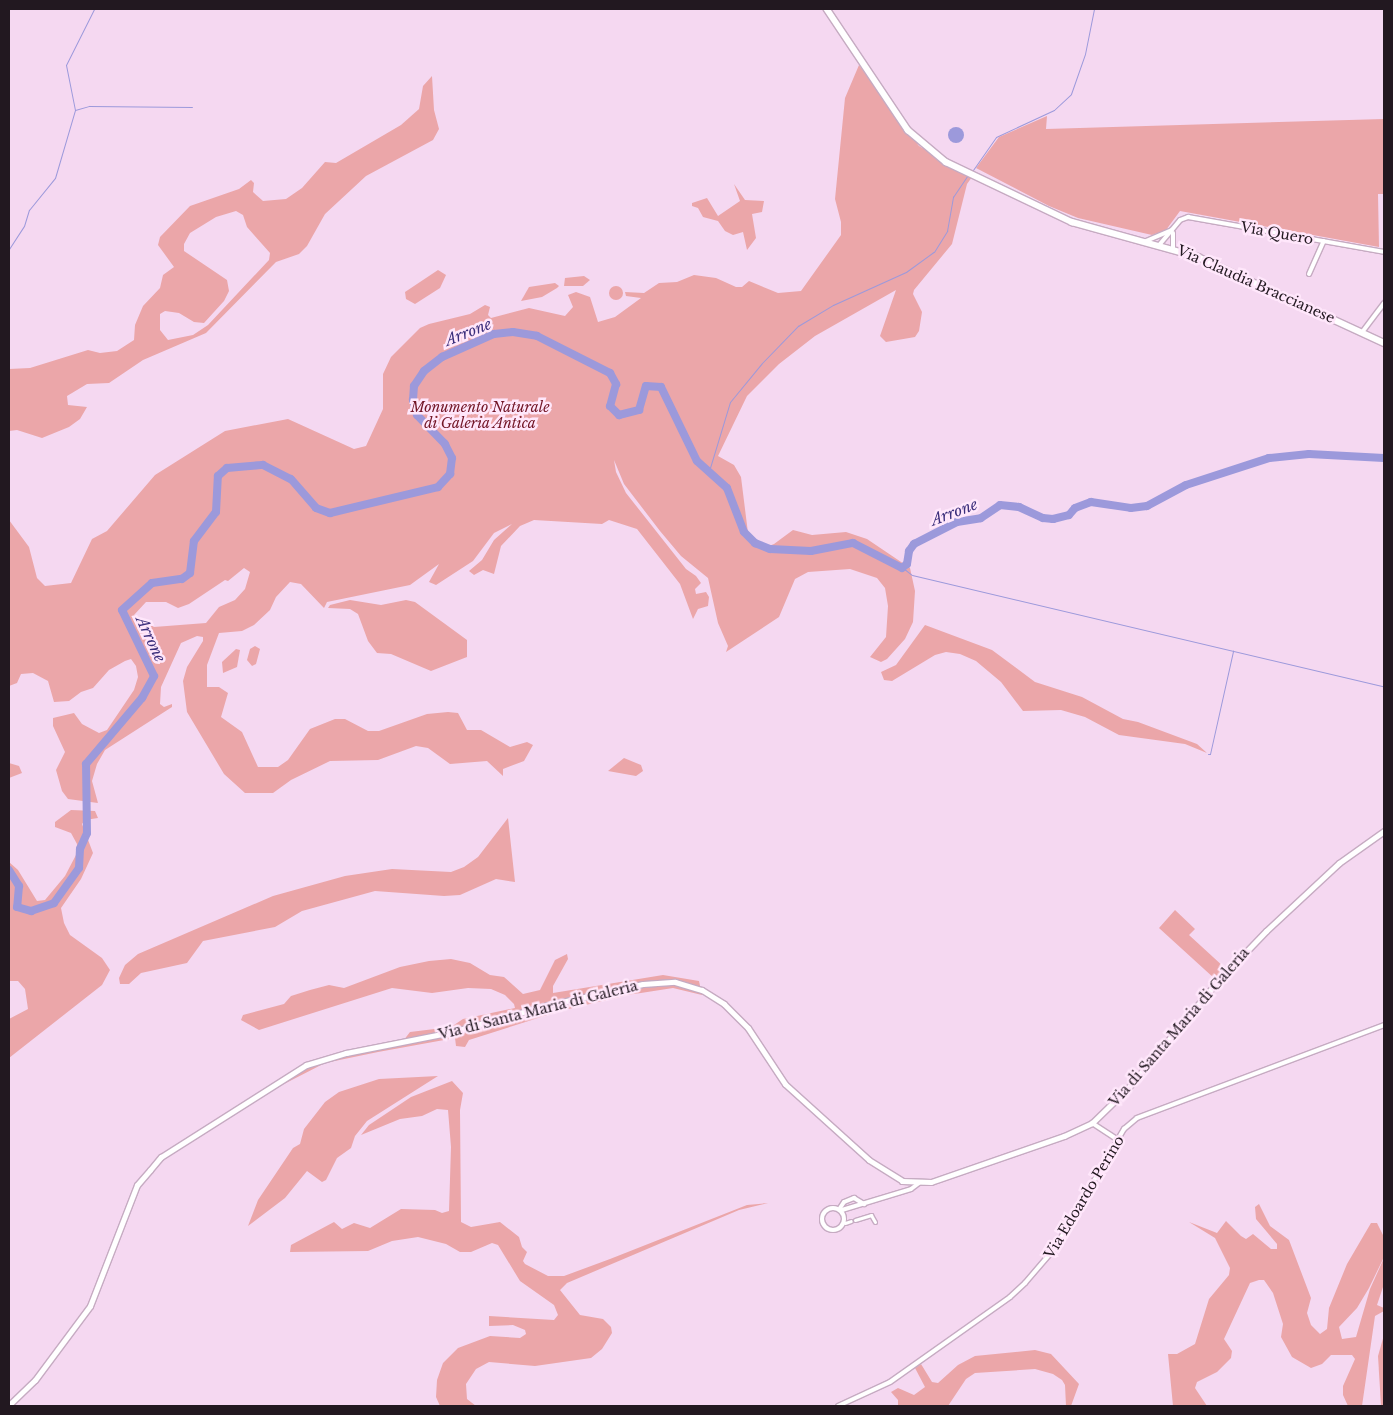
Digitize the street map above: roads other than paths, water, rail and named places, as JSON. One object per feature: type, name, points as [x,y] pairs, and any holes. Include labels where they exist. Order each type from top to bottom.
[{"type":"main road","name":"Via Claudia Braccianese","points":[[827,9],[906,127],[932,153],[956,168],[1054,215],[1081,225],[1173,248],[1363,331],[1384,343]]},
{"type":"street","name":"Via Quero","points":[[1160,244],[1163,236],[1174,228],[1182,218],[1190,217],[1384,252]]},
{"type":"street","name":"Via Quero","points":[[1146,241],[1174,228]]},
{"type":"street","points":[[1173,248],[1171,241],[1174,228]]},
{"type":"street","points":[[1308,274],[1324,241]]},
{"type":"street","points":[[1363,331],[1384,303]]},
{"type":"street","name":"Via di Santa Maria di Galeria","points":[[9,1405],[35,1380],[90,1306],[137,1185],[161,1158],[289,1074],[330,1056],[434,1036],[548,1005],[643,984],[664,981],[686,984],[715,997],[736,1015],[785,1084],[869,1160],[889,1176],[919,1183],[931,1182],[1064,1136],[1092,1123],[1128,1088],[1217,982],[1266,931],[1339,863],[1384,831]]},
{"type":"street","name":"Via Edoardo Perino","points":[[838,1406],[890,1382],[1015,1292],[1055,1248],[1118,1140],[1137,1118],[1384,1025]]},
{"type":"street","points":[[1092,1123],[1118,1140]]},
{"type":"street","points":[[875,1222],[871,1215],[828,1230],[821,1218],[824,1213],[864,1204],[910,1189],[919,1183]]},
{"type":"street","points":[[845,1223],[841,1209],[844,1202],[854,1198],[864,1204]]},
{"type":"waterway","points":[[9,249],[24,226],[29,210],[55,178],[75,110],[66,65],[94,9]]},
{"type":"waterway","points":[[973,170],[996,137],[1054,110],[1071,94],[1085,54],[1094,9]]},
{"type":"waterway","points":[[75,110],[89,106],[192,107]]},
{"type":"waterway","points":[[709,471],[730,402],[762,363],[798,326],[833,305],[906,272],[934,252],[947,231],[953,197],[967,176]]},
{"type":"waterway","name":"Arrone","points":[[9,870],[19,886],[17,907],[31,911],[54,903],[79,868],[80,849],[87,833],[86,764],[142,698],[154,676],[122,610],[152,583],[182,579],[190,573],[194,541],[216,512],[218,476],[227,468],[263,465],[291,479],[316,508],[330,513],[438,487],[450,474],[452,458],[445,444],[417,415],[413,400],[414,386],[424,371],[442,357],[494,334],[513,332],[537,336],[610,373],[616,384],[610,406],[619,415],[639,410],[646,386],[661,387],[697,461],[727,488],[744,532],[755,543],[770,549],[811,551],[853,543],[902,568],[907,564],[909,551],[914,544],[957,522],[981,518],[1000,505],[1019,507],[1043,518],[1053,519],[1069,515],[1075,508],[1091,502],[1131,508],[1147,506],[1186,485],[1269,458],[1309,454],[1384,458]]},
{"type":"waterway","points":[[903,568],[912,575],[1384,687]]},
{"type":"waterway","points":[[1208,754],[1210,754],[1233,651]]},
{"type":"park label","name":"Monumento Naturale di Galeria Antica","points":[[480,416]]}]
